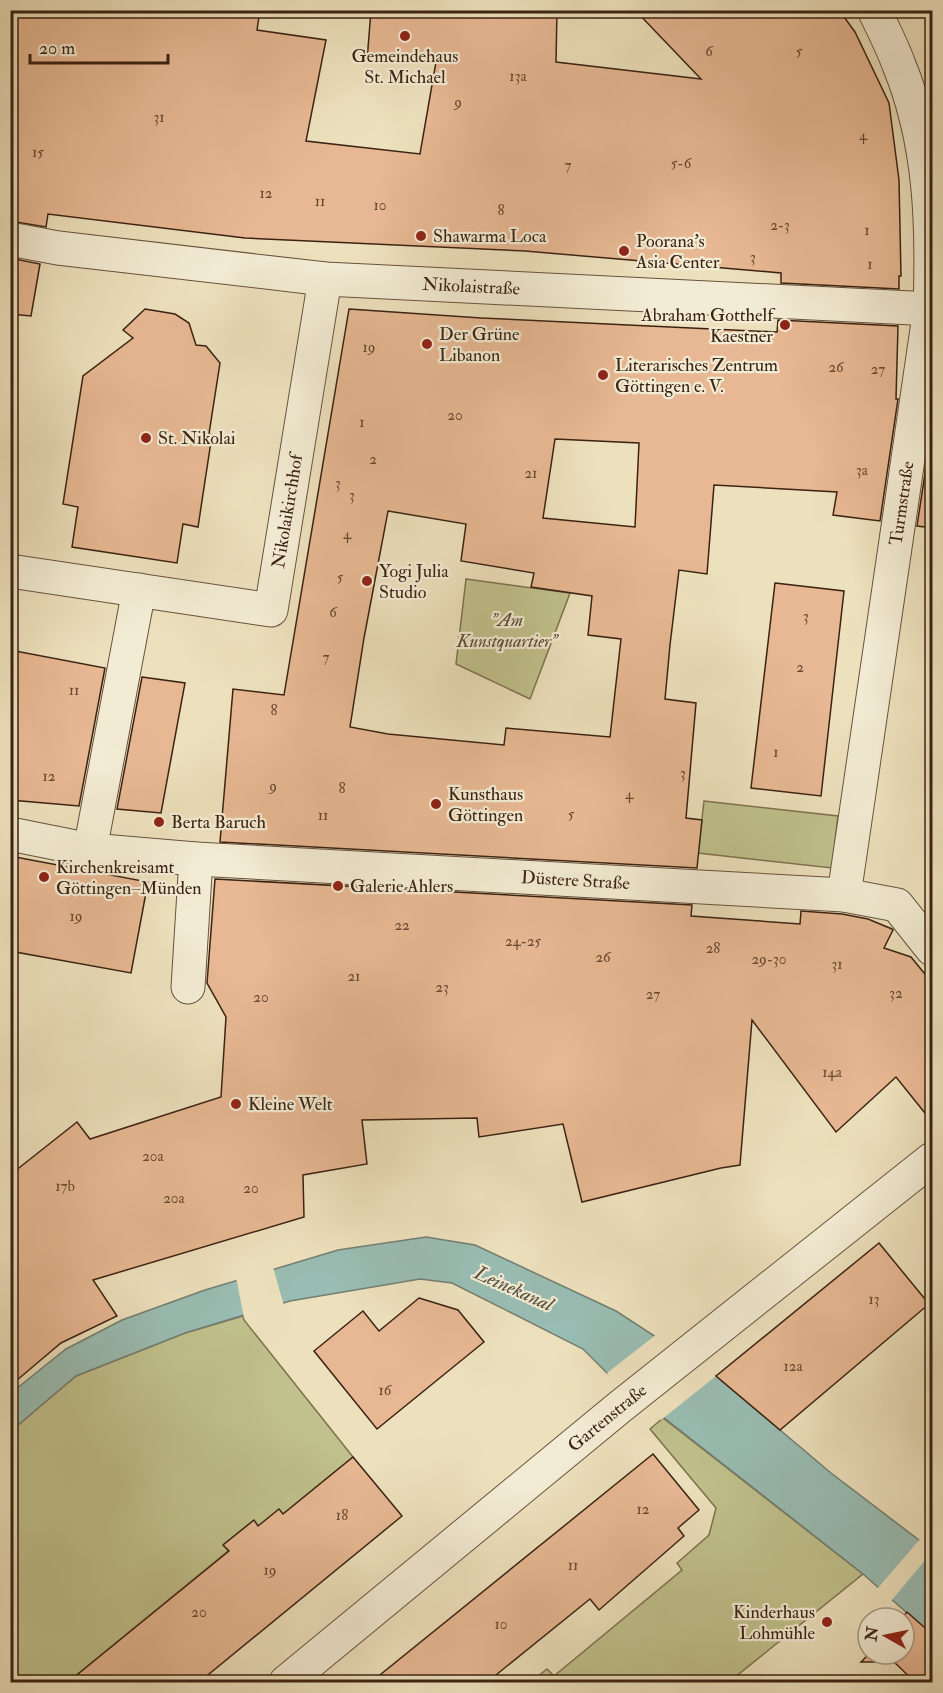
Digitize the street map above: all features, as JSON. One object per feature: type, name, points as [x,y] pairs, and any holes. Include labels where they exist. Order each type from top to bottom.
[{"type":"street","name":"Turmstraße","points":[[844,895],[931,309],[931,210],[920,131],[899,64],[874,10]]},
{"type":"street","name":"Nikolaistraße","points":[[10,240],[81,251],[325,279],[931,309]]},
{"type":"street","name":"Nikolaikirchhof","points":[[10,571],[271,610],[325,279]]},
{"type":"street","points":[[90,850],[139,590]]},
{"type":"street","name":"Düstere Straße","points":[[10,834],[90,850],[196,859],[844,895],[897,905],[933,949]]},
{"type":"street","points":[[188,987],[196,859]]},
{"type":"street","name":"Gartenstraße","points":[[286,1683],[628,1401],[933,1159]]},
{"type":"green space","name":"\"Am Kunstquartier\"","points":[[466,579],[570,593],[530,699],[456,664]]},
{"type":"green space","points":[[704,801],[838,816],[832,868],[698,853]]},
{"type":"green space","points":[[243,1316],[353,1457],[283,1514],[258,1526],[253,1521],[224,1544],[228,1551],[68,1682],[11,1682],[10,1642],[17,1636],[10,1628],[11,1431],[76,1376],[185,1333]]},
{"type":"green space","points":[[663,1418],[863,1574],[729,1682],[531,1682],[547,1669],[554,1676],[682,1570],[677,1563],[709,1535],[716,1508],[650,1429]]},
{"type":"water","name":"Leinekanal","points":[[426,1237],[475,1245],[616,1311],[716,1376],[831,1473],[932,1550],[932,1635],[916,1621],[916,1606],[899,1606],[863,1574],[607,1373],[583,1349],[452,1283],[420,1279],[290,1301],[185,1333],[76,1376],[11,1431],[11,1393],[66,1349],[122,1320],[205,1290],[338,1250]]},
{"type":"pier","points":[[273,1267],[284,1306],[244,1318],[236,1277]]},
{"type":"pier","points":[[657,1334],[710,1369],[716,1376],[661,1420],[614,1383],[607,1373]]},
{"type":"pier","points":[[921,1538],[932,1547],[932,1552],[891,1601],[877,1589]]},
{"type":"building","points":[[10,10],[260,10],[257,30],[326,40],[306,141],[420,154],[436,62],[367,61],[371,10],[557,10],[556,62],[701,79],[635,10],[839,10],[855,32],[889,103],[899,180],[901,276],[899,276],[899,289],[781,283],[781,273],[525,251],[245,238],[48,214],[46,227],[10,221]]},
{"type":"building","points":[[10,258],[40,264],[31,316],[10,314]]},
{"type":"building","name":"St. Nikolai","points":[[145,309],[175,314],[189,323],[196,345],[206,346],[220,363],[198,527],[183,524],[177,563],[72,547],[78,507],[63,504],[83,376],[133,338],[123,330]]},
{"type":"building","points":[[349,309],[481,318],[777,332],[778,320],[898,326],[896,399],[898,399],[880,521],[833,515],[837,492],[714,485],[707,574],[679,570],[665,699],[696,703],[686,818],[702,820],[697,868],[220,842],[233,689],[284,695]],"holes":[[[555,439],[639,443],[635,527],[543,518]],[[388,511],[466,524],[461,561],[534,573],[531,587],[592,596],[588,635],[621,639],[610,737],[506,728],[504,745],[388,734],[350,727]]]},
{"type":"building","points":[[933,421],[933,528],[917,526]]},
{"type":"building","points":[[775,583],[844,591],[821,796],[751,788]]},
{"type":"building","points":[[10,650],[105,668],[79,806],[10,800]]},
{"type":"building","points":[[142,677],[185,683],[161,813],[117,809]]},
{"type":"building","points":[[10,856],[148,882],[131,973],[10,951]]},
{"type":"building","points":[[215,879],[692,905],[691,916],[800,924],[801,911],[842,914],[868,919],[893,930],[884,948],[911,957],[933,984],[933,1123],[896,1077],[836,1132],[752,1020],[740,1165],[582,1202],[563,1124],[479,1137],[477,1118],[362,1120],[367,1164],[303,1175],[304,1217],[93,1280],[117,1316],[61,1343],[10,1386],[10,1175],[77,1122],[90,1139],[221,1097],[226,1017],[207,983]]},
{"type":"building","points":[[879,1243],[929,1304],[780,1430],[716,1376]]},
{"type":"building","points":[[419,1298],[458,1310],[484,1342],[377,1429],[314,1351],[363,1311],[379,1331]]},
{"type":"building","points":[[653,1454],[699,1510],[678,1528],[684,1536],[599,1610],[590,1599],[486,1683],[370,1683]]},
{"type":"building","points":[[353,1457],[402,1516],[198,1683],[67,1683],[229,1551],[223,1545],[254,1520],[258,1526],[279,1509],[283,1514]]},
{"type":"building","points":[[916,1620],[933,1635],[933,1683],[916,1683],[898,1666],[916,1666]]},
{"type":"place","name":"Gemeindehaus St. Michael","points":[[405,36]]},
{"type":"place","name":"Shawarma Loca","points":[[421,236]]},
{"type":"place","name":"Poorana's Asia Center","points":[[624,251]]},
{"type":"place","name":"Abraham Gotthelf Kaestner","points":[[785,325]]},
{"type":"place","name":"Der Grüne Libanon","points":[[427,344]]},
{"type":"place","name":"Literarisches Zentrum Göttingen e. V.","points":[[603,375]]},
{"type":"place","name":"St. Nikolai","points":[[146,438]]},
{"type":"place","name":"Yogi Julia Studio","points":[[367,581]]},
{"type":"place","name":"Kunsthaus Göttingen","points":[[436,804]]},
{"type":"place","name":"Berta Baruch","points":[[159,822]]},
{"type":"place","name":"Kirchenkreisamt Göttingen–Münden","points":[[44,877]]},
{"type":"place","name":"Galerie Ahlers","points":[[338,886]]},
{"type":"place","name":"Kleine Welt","points":[[236,1104]]},
{"type":"place","name":"Kinderhaus Lohmühle","points":[[827,1622]]}]
